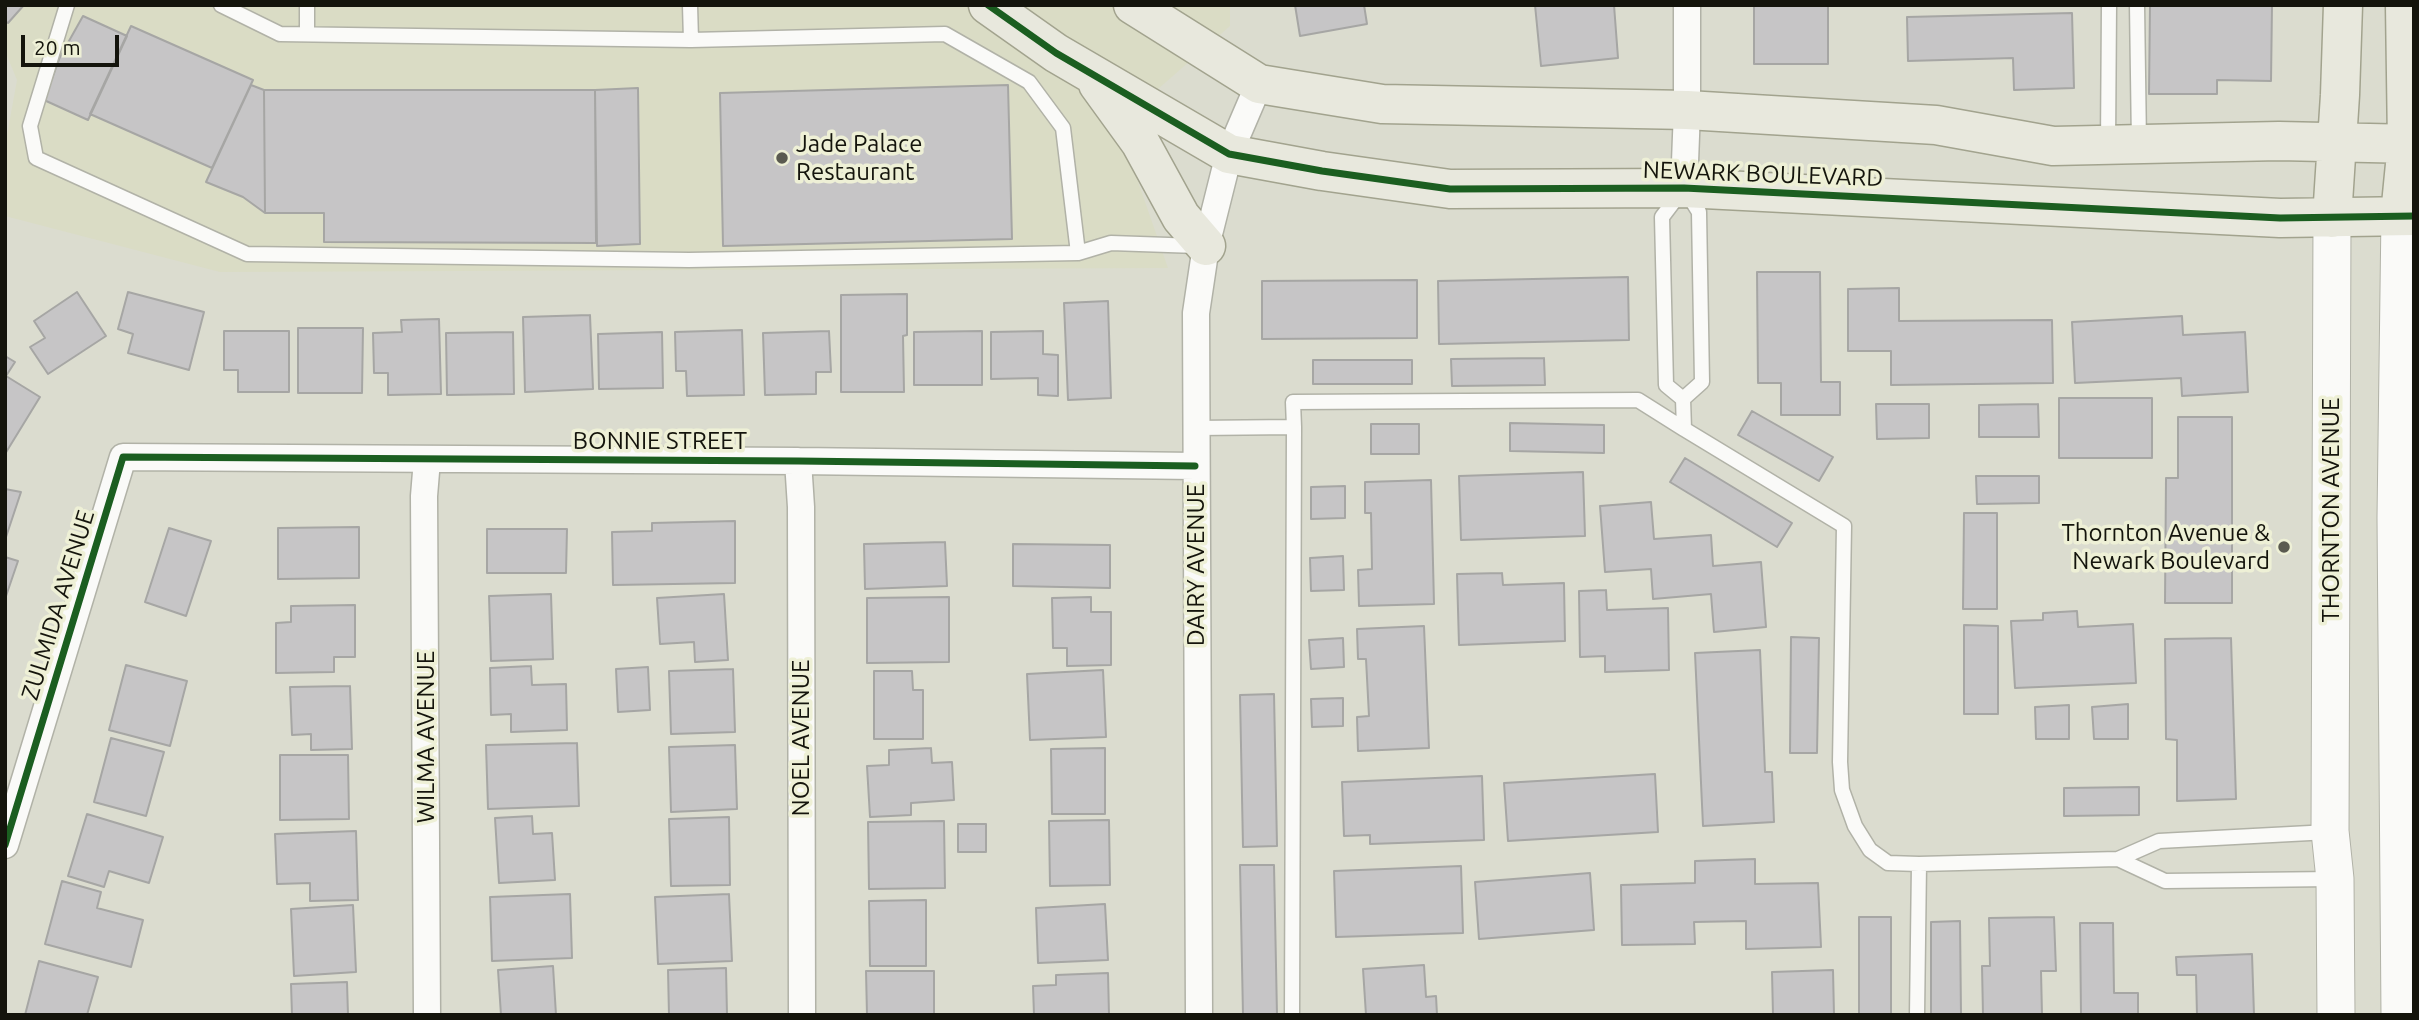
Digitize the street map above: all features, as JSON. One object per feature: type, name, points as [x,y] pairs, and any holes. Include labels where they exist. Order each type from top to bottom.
[{"type":"main road","name":"NEWARK BOULEVARD","points":[[988,5],[1056,53],[1229,154],[1322,171],[1450,189],[1684,188],[2280,218],[2407,216]]},
{"type":"main road","points":[[1133,5],[1259,83],[1382,104],[1687,110],[1936,125],[2053,146],[2279,141],[2410,144]]},
{"type":"main road","name":"THORNTON AVENUE","points":[[2336,1015],[2335,879],[2330,831],[2332,218],[2343,5]]},
{"type":"main road","points":[[2404,1012],[2407,216],[2410,144],[2405,5]]},
{"type":"main road","points":[[1091,73],[1140,142],[1181,217],[1206,246]]},
{"type":"street","points":[[1684,188],[1687,110],[1686,5]]},
{"type":"street","name":"DAIRY AVENUE","points":[[1199,1015],[1196,313],[1206,246],[1229,154],[1259,83]]},
{"type":"street","name":"BONNIE STREET","points":[[124,457],[1195,466]]},
{"type":"street","name":"ZULMIDA AVENUE","points":[[5,845],[124,457]]},
{"type":"street","name":"WILMA AVENUE","points":[[427,460],[424,496],[427,1015]]},
{"type":"street","name":"NOEL AVENUE","points":[[798,461],[801,507],[802,1015]]},
{"type":"lane","points":[[67,5],[30,127],[36,158],[247,254],[689,260],[1078,253],[1111,243],[1206,246]]},
{"type":"lane","points":[[220,5],[280,34],[691,40],[945,34],[1029,82],[1063,128],[1078,253]]},
{"type":"lane","points":[[307,5],[307,34]]},
{"type":"lane","points":[[690,5],[691,40]]},
{"type":"lane","points":[[2109,5],[2124,145]]},
{"type":"lane","points":[[2124,145],[2137,5]]},
{"type":"lane","points":[[1683,399],[1702,383],[1699,212],[1684,188],[1662,216],[1667,385],[1683,399],[1684,429]]},
{"type":"lane","points":[[1292,1015],[1293,402],[1638,400],[1844,526],[1840,762],[1842,790],[1855,825],[1870,850],[1888,863],[2118,859],[2159,841],[2330,831]]},
{"type":"lane","points":[[1196,428],[1294,427]]},
{"type":"lane","points":[[2118,859],[2165,881],[2335,879]]},
{"type":"lane","points":[[1917,1015],[1919,864]]},
{"type":"shaded area","points":[[5,5],[1230,5],[1230,26],[1118,124],[1168,268],[220,272],[5,216],[5,146],[17,80],[5,51]]},
{"type":"building","points":[[5,5],[24,5],[8,23],[5,21]]},
{"type":"building","points":[[1295,5],[1364,5],[1367,24],[1300,36]]},
{"type":"building","points":[[1535,5],[1614,5],[1618,58],[1541,66]]},
{"type":"building","points":[[1754,5],[1828,5],[1828,64],[1754,64]]},
{"type":"building","points":[[2150,5],[2272,5],[2271,81],[2217,80],[2217,94],[2149,94]]},
{"type":"building","points":[[2072,13],[2074,88],[2014,90],[2013,58],[1908,61],[1907,17]]},
{"type":"building","points":[[83,16],[127,36],[88,120],[44,100],[60,57]]},
{"type":"building","points":[[131,26],[253,80],[212,168],[90,114]]},
{"type":"building","points":[[251,85],[264,90],[265,213],[243,197],[206,182]]},
{"type":"building","points":[[1008,85],[1012,239],[723,246],[720,93]]},
{"type":"building","points":[[638,88],[640,244],[597,246],[595,90]]},
{"type":"building","points":[[264,90],[595,90],[596,243],[324,242],[324,213],[265,213]]},
{"type":"building","points":[[1757,272],[1820,272],[1821,382],[1840,382],[1840,415],[1781,415],[1781,383],[1758,383]]},
{"type":"building","points":[[1628,277],[1629,340],[1439,344],[1438,281]]},
{"type":"building","points":[[1417,280],[1417,338],[1262,339],[1262,281]]},
{"type":"building","points":[[1899,288],[1899,321],[2052,320],[2053,383],[1891,385],[1891,351],[1848,351],[1848,289]]},
{"type":"building","points":[[77,292],[106,336],[48,374],[30,347],[45,338],[34,321]]},
{"type":"building","points":[[128,292],[204,312],[189,370],[128,353],[133,334],[118,329]]},
{"type":"building","points":[[907,294],[907,335],[903,336],[904,392],[841,392],[841,295]]},
{"type":"building","points":[[1108,301],[1111,398],[1068,400],[1064,303]]},
{"type":"building","points":[[590,315],[593,389],[525,392],[523,317]]},
{"type":"building","points":[[2182,316],[2183,335],[2245,332],[2248,392],[2182,396],[2181,378],[2075,383],[2072,322]]},
{"type":"building","points":[[439,319],[441,394],[388,395],[388,373],[374,373],[373,333],[402,332],[401,320]]},
{"type":"building","points":[[298,328],[363,328],[362,393],[298,393]]},
{"type":"building","points":[[742,330],[744,395],[687,396],[686,371],[676,371],[675,332]]},
{"type":"building","points":[[224,331],[289,331],[289,392],[238,392],[238,370],[224,370]]},
{"type":"building","points":[[829,331],[831,372],[816,372],[816,394],[765,395],[763,333]]},
{"type":"building","points":[[982,331],[982,385],[914,385],[914,332]]},
{"type":"building","points":[[1043,331],[1043,354],[1058,355],[1058,396],[1038,395],[1038,378],[991,379],[991,332]]},
{"type":"building","points":[[513,332],[514,394],[447,395],[446,333]]},
{"type":"building","points":[[662,332],[663,388],[599,389],[598,334]]},
{"type":"building","points":[[5,356],[15,362],[6,376],[40,397],[5,454]]},
{"type":"building","points":[[1544,358],[1545,385],[1452,386],[1451,359]]},
{"type":"building","points":[[1313,360],[1412,360],[1412,384],[1313,384]]},
{"type":"building","points":[[2059,398],[2152,398],[2152,458],[2059,458]]},
{"type":"building","points":[[1876,404],[1929,404],[1929,438],[1877,439]]},
{"type":"building","points":[[2038,404],[2039,437],[1979,437],[1979,405]]},
{"type":"building","points":[[1752,411],[1833,457],[1819,481],[1738,435]]},
{"type":"building","points":[[2178,417],[2232,417],[2232,603],[2165,603],[2166,478],[2178,478]]},
{"type":"building","points":[[1510,423],[1604,425],[1604,453],[1510,451]]},
{"type":"building","points":[[1371,424],[1419,424],[1419,454],[1371,454]]},
{"type":"building","points":[[1685,458],[1792,523],[1777,547],[1670,482]]},
{"type":"building","points":[[1583,472],[1585,536],[1461,540],[1459,476]]},
{"type":"building","points":[[1976,476],[2039,476],[2039,503],[1977,504]]},
{"type":"building","points":[[1431,480],[1434,604],[1359,606],[1358,570],[1372,569],[1371,513],[1365,513],[1365,482]]},
{"type":"building","points":[[1345,486],[1345,518],[1311,519],[1311,487]]},
{"type":"building","points":[[5,489],[21,492],[5,540]]},
{"type":"building","points":[[1651,502],[1654,539],[1711,535],[1713,566],[1761,562],[1766,627],[1714,632],[1711,594],[1653,599],[1651,569],[1605,572],[1600,506]]},
{"type":"building","points":[[1964,513],[1997,513],[1997,609],[1963,609]]},
{"type":"building","points":[[735,521],[735,583],[613,585],[612,532],[652,531],[652,523]]},
{"type":"building","points":[[359,527],[359,578],[278,579],[278,528]]},
{"type":"building","points":[[169,528],[211,541],[186,616],[145,602]]},
{"type":"building","points":[[487,529],[567,529],[566,573],[487,573]]},
{"type":"building","points":[[945,542],[947,586],[865,589],[864,544]]},
{"type":"building","points":[[1013,544],[1110,545],[1110,588],[1013,586]]},
{"type":"building","points":[[1343,556],[1344,590],[1311,591],[1310,558]]},
{"type":"building","points":[[5,557],[18,561],[5,599]]},
{"type":"building","points":[[1502,573],[1503,585],[1564,583],[1565,641],[1459,645],[1457,574]]},
{"type":"building","points":[[1606,590],[1607,610],[1668,608],[1669,670],[1605,672],[1605,656],[1580,657],[1579,591]]},
{"type":"building","points":[[551,594],[553,659],[491,661],[489,596]]},
{"type":"building","points":[[724,594],[728,660],[695,662],[694,642],[660,644],[657,598]]},
{"type":"building","points":[[949,597],[949,662],[867,663],[867,598]]},
{"type":"building","points":[[1091,597],[1091,612],[1111,612],[1111,665],[1067,666],[1067,648],[1053,648],[1052,598]]},
{"type":"building","points":[[355,605],[355,657],[334,657],[334,672],[276,673],[276,623],[291,622],[291,606]]},
{"type":"building","points":[[2077,611],[2078,627],[2133,624],[2136,683],[2015,688],[2011,621],[2043,620],[2043,613]]},
{"type":"building","points":[[1964,625],[1998,626],[1998,714],[1964,714]]},
{"type":"building","points":[[1424,626],[1429,748],[1358,751],[1357,717],[1369,716],[1366,659],[1358,659],[1357,629]]},
{"type":"building","points":[[1791,637],[1819,638],[1817,753],[1790,753]]},
{"type":"building","points":[[1343,638],[1344,667],[1311,669],[1309,640]]},
{"type":"building","points":[[2231,638],[2236,799],[2177,801],[2177,740],[2166,739],[2165,639]]},
{"type":"building","points":[[1760,650],[1765,772],[1772,772],[1774,822],[1703,826],[1695,653]]},
{"type":"building","points":[[126,665],[187,681],[170,746],[109,730]]},
{"type":"building","points":[[531,666],[532,685],[566,684],[567,730],[511,732],[511,714],[491,715],[490,668]]},
{"type":"building","points":[[648,667],[650,710],[618,712],[616,669]]},
{"type":"building","points":[[733,669],[735,732],[671,734],[669,671]]},
{"type":"building","points":[[1103,670],[1106,737],[1030,740],[1027,674]]},
{"type":"building","points":[[874,671],[912,671],[913,690],[923,690],[923,739],[874,739]]},
{"type":"building","points":[[350,686],[352,749],[311,750],[311,734],[292,735],[290,687]]},
{"type":"building","points":[[1274,694],[1277,846],[1243,847],[1240,695]]},
{"type":"building","points":[[1343,698],[1343,726],[1312,727],[1311,699]]},
{"type":"building","points":[[2128,704],[2128,739],[2094,739],[2092,707]]},
{"type":"building","points":[[2069,705],[2069,739],[2036,739],[2035,707]]},
{"type":"building","points":[[111,738],[164,752],[146,816],[94,802]]},
{"type":"building","points":[[577,743],[579,806],[488,809],[486,745]]},
{"type":"building","points":[[735,745],[737,809],[671,812],[669,747]]},
{"type":"building","points":[[931,748],[932,763],[952,762],[954,800],[911,803],[911,815],[870,817],[867,766],[889,765],[889,750]]},
{"type":"building","points":[[1105,748],[1105,814],[1052,814],[1051,749]]},
{"type":"building","points":[[280,755],[348,755],[349,819],[280,820]]},
{"type":"building","points":[[1655,774],[1658,832],[1508,841],[1504,783]]},
{"type":"building","points":[[1482,776],[1484,840],[1370,844],[1370,835],[1344,836],[1342,782]]},
{"type":"building","points":[[2139,787],[2139,815],[2064,816],[2064,788]]},
{"type":"building","points":[[87,814],[163,837],[149,883],[109,871],[104,887],[68,876]]},
{"type":"building","points":[[532,816],[533,834],[552,833],[555,880],[499,883],[495,818]]},
{"type":"building","points":[[729,817],[730,885],[671,886],[669,819]]},
{"type":"building","points":[[1109,820],[1110,885],[1050,886],[1049,821]]},
{"type":"building","points":[[944,821],[945,888],[869,889],[868,822]]},
{"type":"building","points":[[958,824],[986,824],[986,852],[958,852]]},
{"type":"building","points":[[356,831],[358,900],[310,901],[310,883],[277,884],[275,834]]},
{"type":"building","points":[[1755,859],[1755,884],[1818,883],[1821,947],[1746,949],[1746,921],[1694,922],[1695,944],[1622,945],[1621,885],[1695,883],[1695,861]]},
{"type":"building","points":[[1240,865],[1274,865],[1277,1015],[1243,1015]]},
{"type":"building","points":[[1461,866],[1463,933],[1336,937],[1334,871]]},
{"type":"building","points":[[1590,873],[1594,930],[1479,939],[1475,882]]},
{"type":"building","points":[[62,881],[101,892],[97,908],[143,920],[131,967],[45,944]]},
{"type":"building","points":[[570,894],[572,958],[492,961],[490,897]]},
{"type":"building","points":[[729,894],[732,961],[658,964],[655,897]]},
{"type":"building","points":[[926,900],[926,966],[870,966],[869,901]]},
{"type":"building","points":[[1105,904],[1108,960],[1038,963],[1036,908]]},
{"type":"building","points":[[353,905],[356,972],[294,976],[291,909]]},
{"type":"building","points":[[1859,917],[1891,917],[1891,1015],[1859,1015]]},
{"type":"building","points":[[2054,917],[2056,971],[2041,971],[2042,1015],[1983,1015],[1982,966],[1990,966],[1989,918]]},
{"type":"building","points":[[1960,921],[1961,1015],[1931,1015],[1931,922]]},
{"type":"building","points":[[2080,923],[2113,923],[2114,993],[2138,993],[2138,1015],[2081,1015]]},
{"type":"building","points":[[2252,954],[2254,1015],[2197,1015],[2196,975],[2177,975],[2176,957]]},
{"type":"building","points":[[39,961],[98,977],[87,1015],[25,1015]]},
{"type":"building","points":[[1424,965],[1426,997],[1436,996],[1437,1015],[1366,1015],[1363,969]]},
{"type":"building","points":[[553,966],[556,1015],[501,1015],[498,970]]},
{"type":"building","points":[[726,968],[727,1015],[669,1015],[668,970]]},
{"type":"building","points":[[1833,970],[1834,1015],[1773,1015],[1772,972]]},
{"type":"building","points":[[866,971],[934,971],[934,1015],[867,1015]]},
{"type":"building","points":[[1108,973],[1109,1015],[1034,1015],[1033,986],[1056,985],[1056,975]]},
{"type":"building","points":[[347,982],[348,1015],[292,1015],[291,984]]},
{"type":"cycle path","points":[[988,5],[1056,53],[1229,154],[1322,171],[1450,189],[1684,188],[2280,218],[2414,216]]},
{"type":"cycle path","points":[[5,845],[123,457],[1195,466]]},
{"type":"place","name":"Jade Palace Restaurant","points":[[782,158]]},
{"type":"place","name":"Thornton Avenue & Newark Boulevard","points":[[2284,547]]}]
